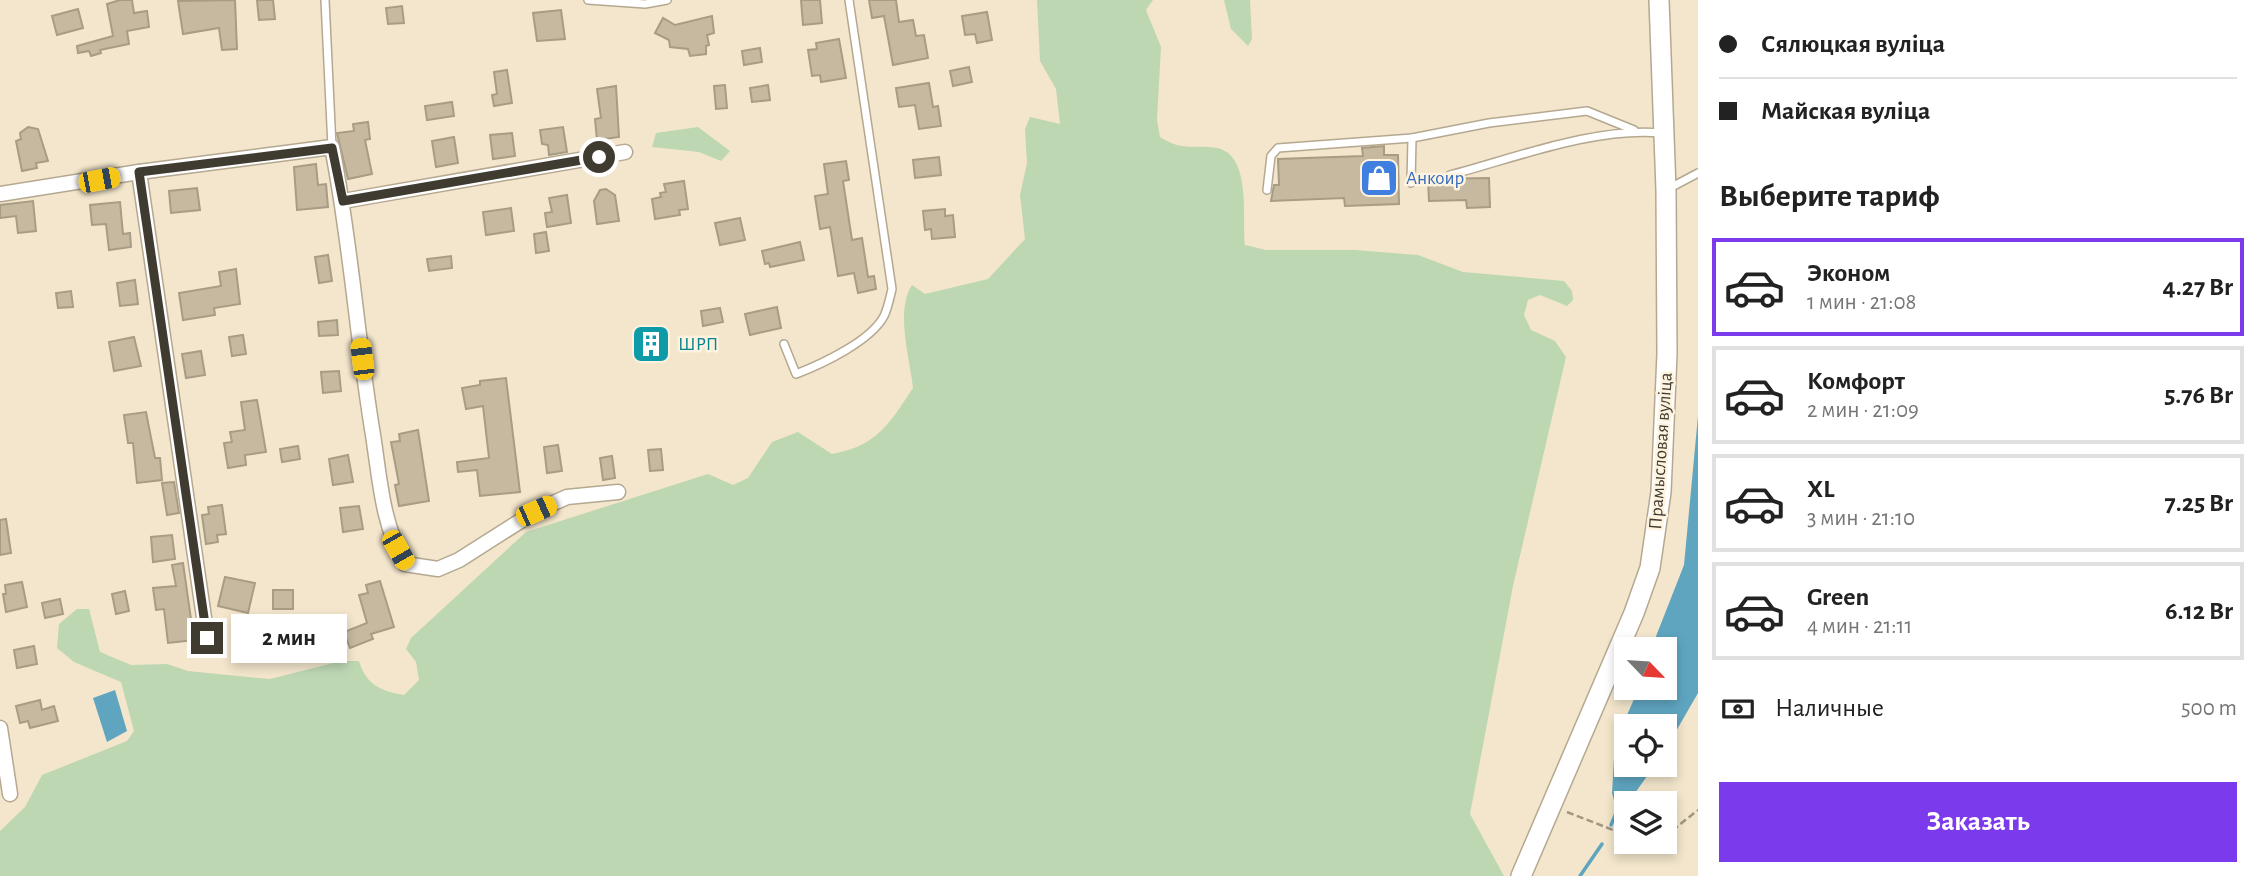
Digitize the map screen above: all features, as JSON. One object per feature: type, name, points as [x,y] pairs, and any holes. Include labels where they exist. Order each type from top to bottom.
[{"type":"street","name":"Прамысловая вуліца","points":[[1521,876],[1634,613],[1650,568],[1658,523],[1667,354],[1666,190],[1659,0]]},
{"type":"street","points":[[0,194],[139,172],[332,148],[343,201],[365,385],[390,537],[405,564],[438,569],[459,560],[536,511],[567,497],[618,492]]},
{"type":"street","points":[[343,201],[625,152]]},
{"type":"street","points":[[139,172],[207,638]]},
{"type":"street","points":[[0,728],[10,794]]},
{"type":"lane","points":[[325,0],[332,148]]},
{"type":"lane","points":[[588,0],[645,4],[667,0]]},
{"type":"lane","points":[[784,344],[796,373],[820,365],[870,333],[884,316],[892,289],[849,0]]},
{"type":"lane","points":[[1267,190],[1271,156],[1278,148],[1412,138],[1489,123],[1587,111],[1634,130],[1662,133]]},
{"type":"lane","points":[[1450,174],[1634,130]]},
{"type":"lane","points":[[1411,183],[1412,138]]},
{"type":"lane","points":[[1666,190],[1698,173]]},
{"type":"path","points":[[1552,805],[1614,831]]},
{"type":"path","points":[[1677,827],[1698,810]]},
{"type":"green space","points":[[1037,0],[1153,0],[1146,10],[1161,47],[1157,120],[1160,137],[1182,146],[1217,148],[1228,153],[1236,162],[1243,189],[1245,245],[1266,250],[1355,250],[1418,255],[1463,272],[1564,281],[1572,291],[1573,300],[1567,306],[1540,295],[1528,300],[1524,315],[1531,330],[1555,341],[1566,357],[1513,586],[1470,814],[1504,876],[0,876],[0,831],[25,807],[42,775],[127,741],[134,731],[121,682],[74,662],[57,648],[59,624],[77,609],[89,609],[100,652],[131,665],[167,664],[188,671],[270,679],[341,661],[359,661],[366,676],[376,686],[404,695],[419,680],[416,662],[406,649],[411,638],[526,532],[708,474],[733,485],[748,478],[772,442],[798,432],[832,454],[860,445],[880,432],[913,388],[904,321],[907,296],[912,285],[925,294],[988,279],[1025,239],[1020,195],[1027,163],[1025,129],[1030,117],[1060,124],[1056,89],[1040,61]]},
{"type":"green space","points":[[1224,0],[1250,0],[1252,39],[1248,46],[1231,29]]},
{"type":"green space","points":[[698,127],[730,151],[721,161],[699,152],[652,147],[656,133]]},
{"type":"water","points":[[1698,416],[1698,693],[1677,729],[1677,714],[1627,714],[1634,700],[1677,700],[1677,637],[1656,637],[1684,565]]},
{"type":"water","points":[[115,690],[127,731],[107,742],[93,698]]},
{"type":"water","points":[[1614,759],[1614,777],[1646,777],[1636,791],[1614,791],[1614,800],[1612,793]]},
{"type":"building","points":[[132,0],[134,13],[147,11],[149,27],[127,31],[129,44],[100,50],[101,53],[91,56],[89,51],[78,53],[77,46],[113,36],[107,4]]},
{"type":"building","points":[[235,0],[237,49],[222,50],[219,28],[183,34],[178,1]]},
{"type":"building","points":[[257,0],[273,0],[275,19],[259,20]]},
{"type":"building","points":[[801,0],[820,0],[822,23],[803,25]]},
{"type":"building","points":[[869,0],[896,0],[899,22],[913,20],[916,36],[924,35],[928,58],[893,65],[884,16],[872,18]]},
{"type":"building","points":[[402,6],[404,23],[388,24],[386,8]]},
{"type":"building","points":[[78,9],[83,28],[57,35],[52,16]]},
{"type":"building","points":[[561,10],[565,39],[537,41],[533,13]]},
{"type":"building","points":[[987,12],[992,40],[977,43],[975,34],[965,35],[962,16]]},
{"type":"building","points":[[712,16],[714,33],[707,35],[709,45],[706,46],[706,54],[690,56],[688,49],[670,47],[669,40],[655,33],[663,18],[675,25]]},
{"type":"building","points":[[839,39],[846,78],[821,82],[820,75],[812,76],[808,50],[817,49],[816,43]]},
{"type":"building","points":[[760,48],[762,62],[744,65],[742,51]]},
{"type":"building","points":[[969,67],[972,82],[953,86],[950,71]]},
{"type":"building","points":[[507,70],[512,103],[494,106],[492,95],[497,94],[494,72]]},
{"type":"building","points":[[929,83],[933,107],[938,106],[941,126],[919,129],[915,105],[899,107],[896,88]]},
{"type":"building","points":[[725,85],[727,108],[716,109],[714,86]]},
{"type":"building","points":[[768,85],[770,100],[752,102],[750,88]]},
{"type":"building","points":[[616,86],[619,137],[597,140],[595,119],[601,118],[597,89]]},
{"type":"building","points":[[452,102],[454,116],[427,120],[425,106]]},
{"type":"building","points":[[368,122],[370,139],[365,140],[372,174],[348,179],[337,133],[354,131],[353,124]]},
{"type":"building","points":[[28,127],[38,129],[48,161],[36,163],[37,168],[22,171],[16,141],[21,139],[20,133]]},
{"type":"building","points":[[563,127],[567,152],[549,155],[548,145],[542,144],[540,130]]},
{"type":"building","points":[[512,133],[515,156],[493,159],[490,135]]},
{"type":"building","points":[[454,137],[458,163],[436,167],[432,141]]},
{"type":"building","points":[[1384,146],[1384,155],[1398,155],[1399,204],[1345,206],[1344,198],[1271,201],[1274,185],[1279,185],[1278,159],[1363,156],[1362,148]]},
{"type":"building","points":[[939,157],[941,175],[915,178],[913,160]]},
{"type":"building","points":[[846,161],[849,180],[843,181],[852,240],[862,238],[868,277],[874,276],[876,289],[858,293],[854,273],[838,276],[830,227],[820,229],[815,196],[828,194],[824,164]]},
{"type":"building","points":[[316,164],[318,185],[326,184],[328,207],[297,210],[294,167]]},
{"type":"building","points":[[1489,178],[1490,207],[1467,208],[1466,200],[1429,201],[1428,179]]},
{"type":"building","points":[[684,181],[688,209],[679,210],[680,215],[655,219],[652,199],[661,197],[660,193],[666,192],[664,184]]},
{"type":"building","points":[[197,188],[200,210],[171,213],[169,191]]},
{"type":"building","points":[[606,189],[615,195],[619,221],[597,224],[594,201],[600,190]]},
{"type":"building","points":[[567,195],[571,223],[547,227],[545,213],[552,212],[549,198]]},
{"type":"building","points":[[33,201],[36,231],[18,233],[16,216],[0,218],[0,205]]},
{"type":"building","points":[[120,202],[123,234],[130,233],[131,247],[109,250],[106,224],[92,225],[90,205]]},
{"type":"building","points":[[511,208],[514,231],[486,235],[483,212]]},
{"type":"building","points":[[945,209],[945,216],[953,215],[955,237],[932,239],[931,229],[925,230],[923,211]]},
{"type":"building","points":[[740,218],[745,240],[720,245],[715,223]]},
{"type":"building","points":[[546,232],[549,251],[536,253],[534,234]]},
{"type":"building","points":[[800,242],[804,260],[770,267],[769,263],[765,264],[762,251]]},
{"type":"building","points":[[328,255],[332,281],[319,283],[315,257]]},
{"type":"building","points":[[451,256],[452,268],[429,271],[427,259]]},
{"type":"building","points":[[236,269],[240,304],[214,308],[215,315],[183,320],[179,293],[221,286],[219,272]]},
{"type":"building","points":[[135,280],[138,304],[120,306],[117,283]]},
{"type":"building","points":[[71,291],[73,307],[58,308],[56,293]]},
{"type":"building","points":[[777,307],[781,328],[750,335],[745,314]]},
{"type":"building","points":[[720,308],[723,322],[703,326],[701,311]]},
{"type":"building","points":[[337,320],[338,335],[319,336],[318,322]]},
{"type":"building","points":[[243,335],[246,354],[232,356],[229,337]]},
{"type":"building","points":[[134,337],[141,366],[114,371],[109,342]]},
{"type":"building","points":[[201,351],[205,375],[186,378],[182,354]]},
{"type":"building","points":[[339,371],[341,391],[323,393],[321,372]]},
{"type":"building","points":[[506,378],[520,492],[480,496],[477,470],[458,472],[457,462],[489,458],[483,406],[466,409],[462,388],[480,385],[480,381]]},
{"type":"building","points":[[257,400],[266,452],[245,455],[246,465],[228,468],[224,443],[232,442],[230,432],[245,430],[241,402]]},
{"type":"building","points":[[146,412],[155,458],[160,458],[162,480],[137,483],[133,443],[128,443],[124,415]]},
{"type":"building","points":[[418,430],[429,501],[399,506],[395,485],[399,484],[391,442],[400,441],[399,434]]},
{"type":"building","points":[[558,445],[562,471],[547,473],[544,447]]},
{"type":"building","points":[[298,446],[300,459],[282,462],[280,449]]},
{"type":"building","points":[[661,449],[663,470],[650,471],[648,450]]},
{"type":"building","points":[[348,455],[353,482],[333,485],[329,459]]},
{"type":"building","points":[[612,456],[615,478],[603,480],[600,458]]},
{"type":"building","points":[[174,482],[179,513],[167,515],[162,483]]},
{"type":"building","points":[[222,505],[226,534],[217,535],[218,542],[206,544],[202,515],[209,514],[208,507]]},
{"type":"building","points":[[359,506],[363,529],[343,532],[340,508]]},
{"type":"building","points":[[6,519],[11,553],[0,555],[0,520]]},
{"type":"building","points":[[172,535],[175,559],[153,562],[151,537]]},
{"type":"building","points":[[183,563],[194,640],[168,643],[164,609],[156,610],[153,588],[176,586],[172,565]]},
{"type":"building","points":[[225,577],[255,583],[248,613],[218,606]]},
{"type":"building","points":[[380,581],[394,627],[371,634],[373,639],[350,648],[344,632],[367,623],[359,595],[368,593],[366,585]]},
{"type":"building","points":[[22,582],[27,607],[6,612],[3,594],[6,594],[5,585]]},
{"type":"building","points":[[273,590],[293,590],[293,609],[273,609]]},
{"type":"building","points":[[125,591],[129,611],[116,614],[112,594]]},
{"type":"building","points":[[60,599],[63,614],[45,618],[42,603]]},
{"type":"building","points":[[34,646],[37,664],[17,668],[14,650]]},
{"type":"building","points":[[40,700],[42,710],[54,706],[58,721],[30,728],[28,721],[20,723],[16,706]]},
{"type":"waterway","points":[[1611,825],[1614,818]]},
{"type":"waterway","points":[[1580,876],[1602,844]]},
{"type":"place","name":"Анкоир","points":[[1379,178]]},
{"type":"place","name":"ШРП","points":[[651,344]]},
{"type":"route","points":[[207,638],[139,172],[332,148],[343,201],[599,157]]}]
